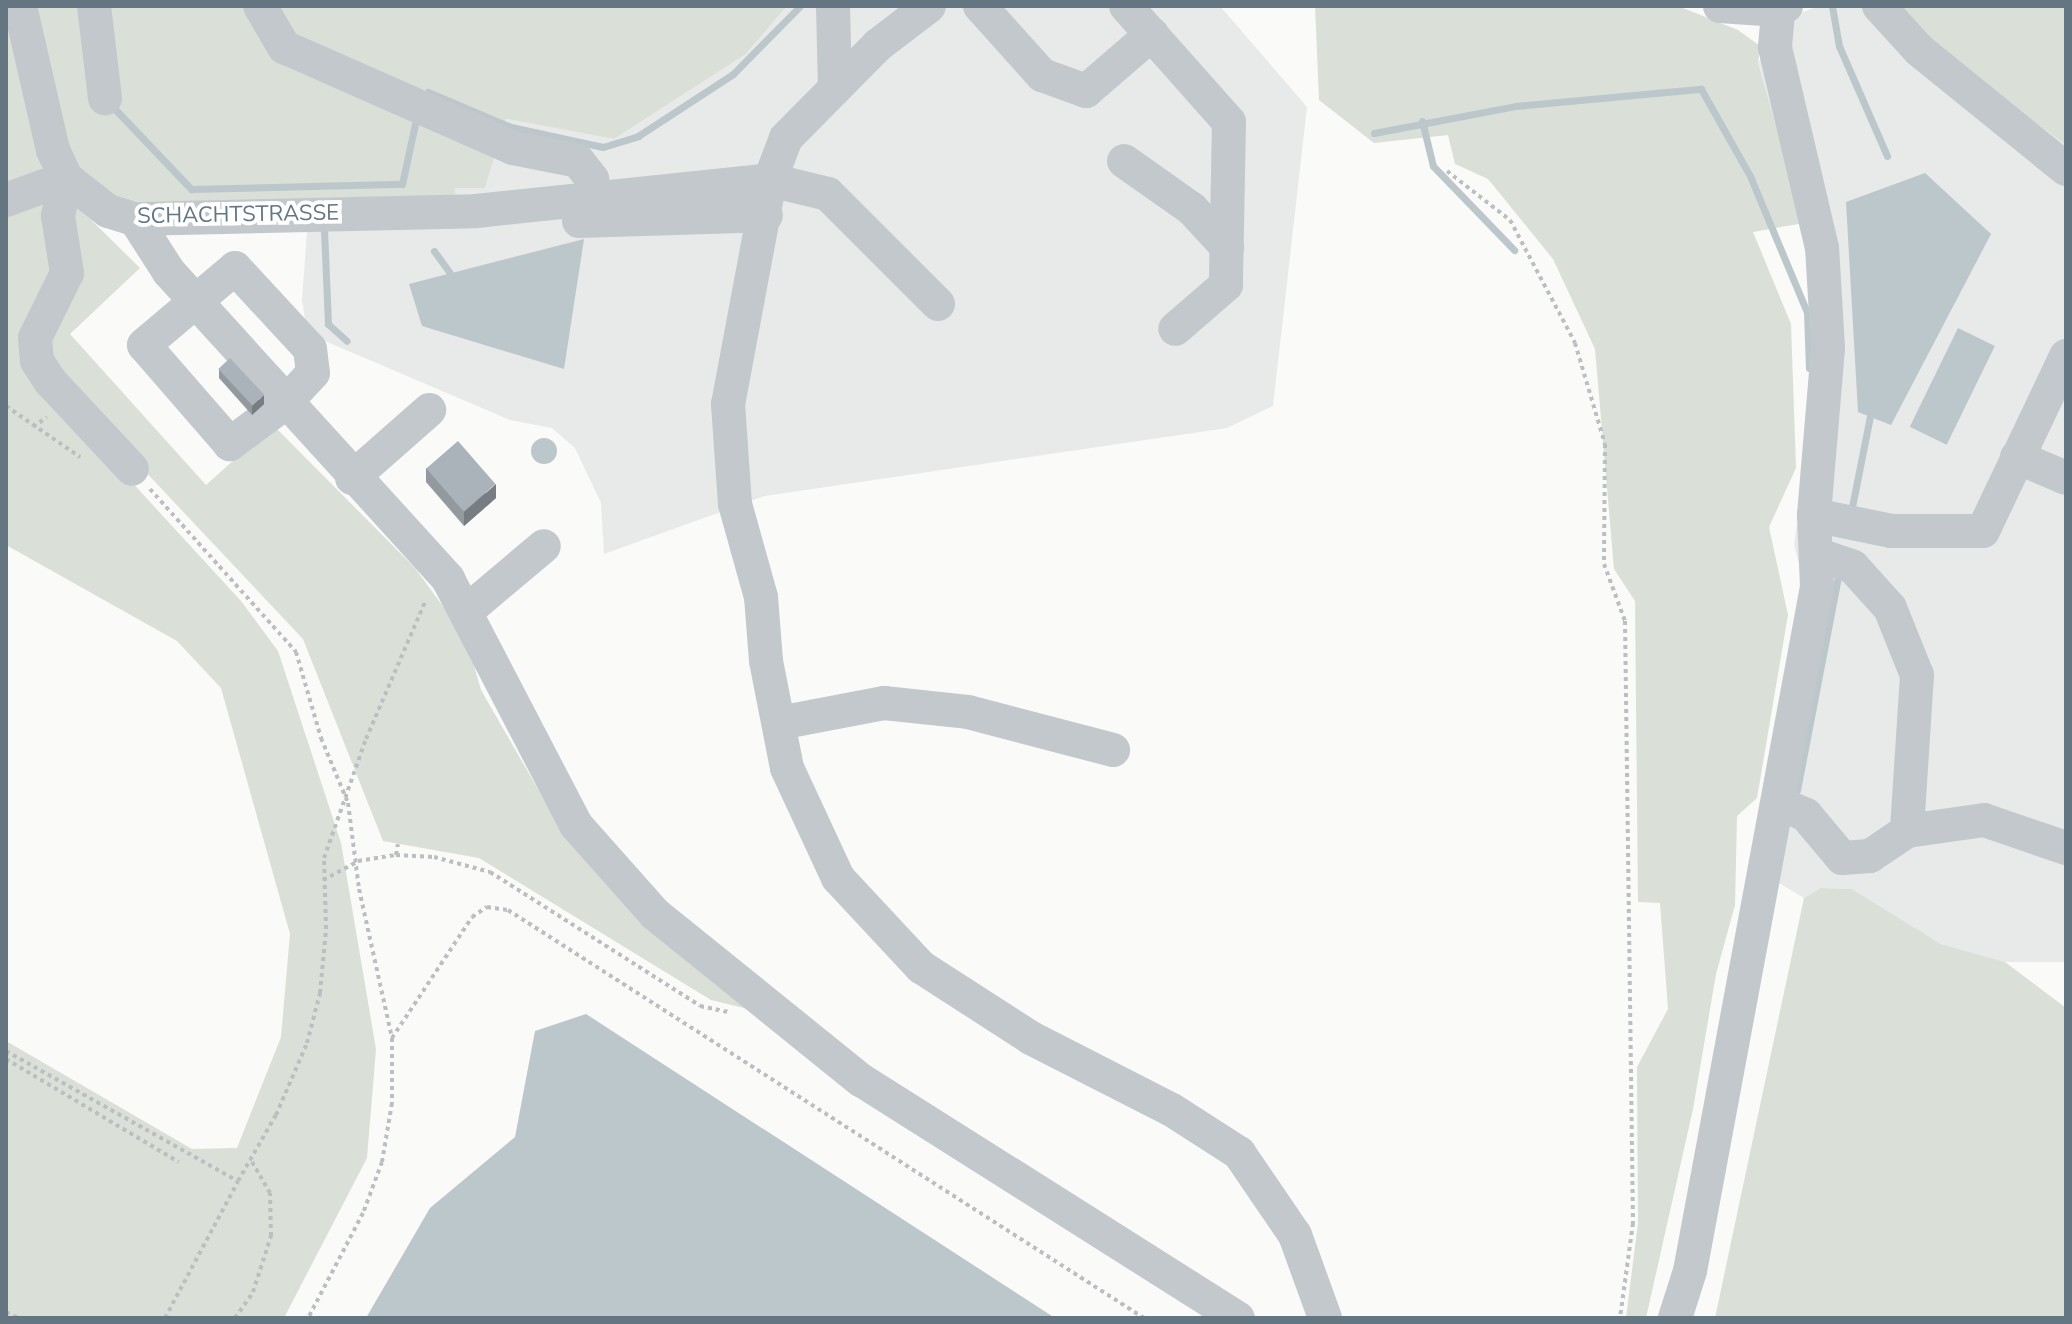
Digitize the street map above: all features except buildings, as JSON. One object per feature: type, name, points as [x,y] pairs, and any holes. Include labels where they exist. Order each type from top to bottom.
[{"type":"street","name":"SCHACHTSTRASSE","points":[[20,6],[53,150],[66,178],[108,211],[135,219],[467,211]]},
{"type":"street","points":[[94,6],[105,98]]},
{"type":"street","points":[[260,6],[284,47],[513,148],[578,161],[592,179],[595,199]]},
{"type":"street","points":[[833,6],[835,88]]},
{"type":"street","points":[[929,6],[878,45],[786,138],[770,180],[766,215],[743,309],[728,404],[735,504],[761,597],[787,768],[838,878],[921,967],[1031,1038],[1172,1110],[1239,1153],[1295,1235],[1325,1318]]},
{"type":"street","points":[[980,6],[1042,75],[1086,91],[1152,34]]},
{"type":"street","points":[[1126,6],[1229,122],[1226,285],[1175,329]]},
{"type":"street","points":[[1675,1318],[1690,1271],[1808,654],[1816,554],[1814,515],[1828,348],[1822,248],[1783,92],[1775,47],[1782,8],[1720,6]]},
{"type":"street","points":[[1879,6],[1919,50],[2066,169]]},
{"type":"street","points":[[1124,161],[1192,209],[1227,247]]},
{"type":"street","points":[[6,200],[66,178]]},
{"type":"street","points":[[66,178],[58,216],[67,273],[35,338],[37,361],[50,381],[132,469]]},
{"type":"street","points":[[467,211],[770,180],[828,194],[938,304]]},
{"type":"street","points":[[467,211],[537,222],[766,215]]},
{"type":"street","points":[[135,219],[169,272],[197,298],[285,403],[448,579],[468,610],[495,676],[576,825],[655,914],[861,1080],[1238,1318]]},
{"type":"street","points":[[235,268],[310,349],[313,373],[285,403],[230,444],[144,345],[235,268]]},
{"type":"street","points":[[1814,515],[1891,531],[1983,531],[2066,356]]},
{"type":"street","points":[[352,478],[429,410]]},
{"type":"street","points":[[2017,457],[2066,478]]},
{"type":"street","points":[[468,610],[544,546]]},
{"type":"street","points":[[1816,554],[1853,567],[1890,608],[1917,675],[1907,831]]},
{"type":"street","points":[[779,723],[884,703],[968,712],[1113,750]]},
{"type":"street","points":[[1778,803],[1806,815],[1842,858],[1870,856],[1907,831],[1984,820],[2066,848]]},
{"type":"path","points":[[1447,171],[1510,220],[1575,343],[1605,444],[1604,564],[1625,621],[1633,1223],[1620,1318]]},
{"type":"path","points":[[6,406],[90,463]]},
{"type":"path","points":[[132,469],[274,621],[296,652],[321,738],[348,803],[358,861],[359,889],[392,1038],[392,1103],[382,1162],[335,1272],[308,1318]]},
{"type":"path","points":[[165,1318],[250,1159],[307,1043],[320,993],[326,929],[324,858],[348,803],[366,739],[430,590],[448,579]]},
{"type":"path","points":[[396,855],[398,844]]},
{"type":"path","points":[[323,880],[358,861],[396,855],[434,857],[490,872],[700,1006],[740,1015]]},
{"type":"path","points":[[392,1038],[472,917],[487,907],[508,910],[1144,1318]]},
{"type":"path","points":[[6,1051],[238,1181]]},
{"type":"path","points":[[6,1059],[179,1162]]},
{"type":"path","points":[[235,1318],[253,1292],[271,1236],[270,1193],[250,1159]]},
{"type":"path","points":[[6,1312],[18,1318]]},
{"type":"shaded area","points":[[6,6],[45,164],[36,177],[6,190]]},
{"type":"shaded area","points":[[31,6],[787,6],[746,54],[614,139],[506,119],[485,188],[455,188],[456,199],[116,202],[73,163]]},
{"type":"shaded area","points":[[787,6],[1220,6],[1307,107],[1273,406],[1227,428],[765,496],[604,554],[601,503],[575,448],[552,428],[510,420],[325,341],[306,325],[302,300],[307,231],[459,226],[455,188],[485,188],[506,119],[614,139],[746,54]]},
{"type":"shaded area","points":[[1315,6],[1678,6],[1738,30],[1760,46],[1758,63],[1804,223],[1753,232],[1791,324],[1796,468],[1769,527],[1788,615],[1757,798],[1737,816],[1735,905],[1716,974],[1693,1109],[1646,1318],[1626,1318],[1638,1223],[1637,1067],[1668,1009],[1660,903],[1638,902],[1635,601],[1614,569],[1595,349],[1553,259],[1488,179],[1455,164],[1448,135],[1374,143],[1319,100]]},
{"type":"shaded area","points":[[1820,6],[1863,6],[1917,36],[2066,145],[2066,962],[2005,962],[1941,944],[1852,889],[1822,888],[1804,898],[1755,869],[1808,602],[1794,544],[1807,459],[1816,338],[1804,223],[1758,63],[1783,19]]},
{"type":"shaded area","points":[[1895,6],[2066,6],[2066,145],[1917,36]]},
{"type":"shaded area","points":[[1925,173],[1991,234],[1891,425],[1858,412],[1846,202]]},
{"type":"shaded area","points":[[44,196],[74,203],[140,268],[70,334],[206,485],[273,425],[415,568],[466,638],[481,690],[562,831],[756,1011],[711,1000],[479,858],[383,841],[303,639],[140,466],[128,478],[241,601],[278,651],[341,843],[376,1049],[367,1158],[284,1318],[6,1318],[6,1041],[192,1149],[237,1148],[281,1037],[290,934],[221,688],[177,641],[6,545],[6,209]]},
{"type":"shaded area","points":[[584,239],[564,369],[422,326],[409,284]]},
{"type":"shaded area","points":[[1958,328],[1995,346],[1947,445],[1910,427]]},
{"type":"shaded area","points":[[544,438],[554,441],[557,451],[554,461],[544,464],[534,461],[531,451],[534,441]]},
{"type":"shaded area","points":[[1821,888],[1852,889],[1941,944],[2005,962],[2066,1008],[2066,1318],[1715,1318],[1804,898]]},
{"type":"shaded area","points":[[586,1014],[1055,1318],[366,1318],[430,1208],[515,1137],[535,1031]]},
{"type":"waterway","points":[[428,92],[511,127],[603,147],[638,136],[733,74],[800,6]]},
{"type":"waterway","points":[[1832,6],[1839,46],[1887,156]]},
{"type":"waterway","points":[[1374,133],[1516,106],[1701,89],[1750,176],[1807,312],[1815,311]]},
{"type":"waterway","points":[[112,106],[191,189],[402,184],[416,119]]},
{"type":"waterway","points":[[1422,121],[1433,166],[1514,250]]},
{"type":"waterway","points":[[324,229],[328,324],[347,341]]},
{"type":"waterway","points":[[434,251],[449,272]]},
{"type":"waterway","points":[[1807,312],[1809,368]]},
{"type":"waterway","points":[[1852,507],[1871,411]]},
{"type":"waterway","points":[[1797,790],[1838,578]]}]
